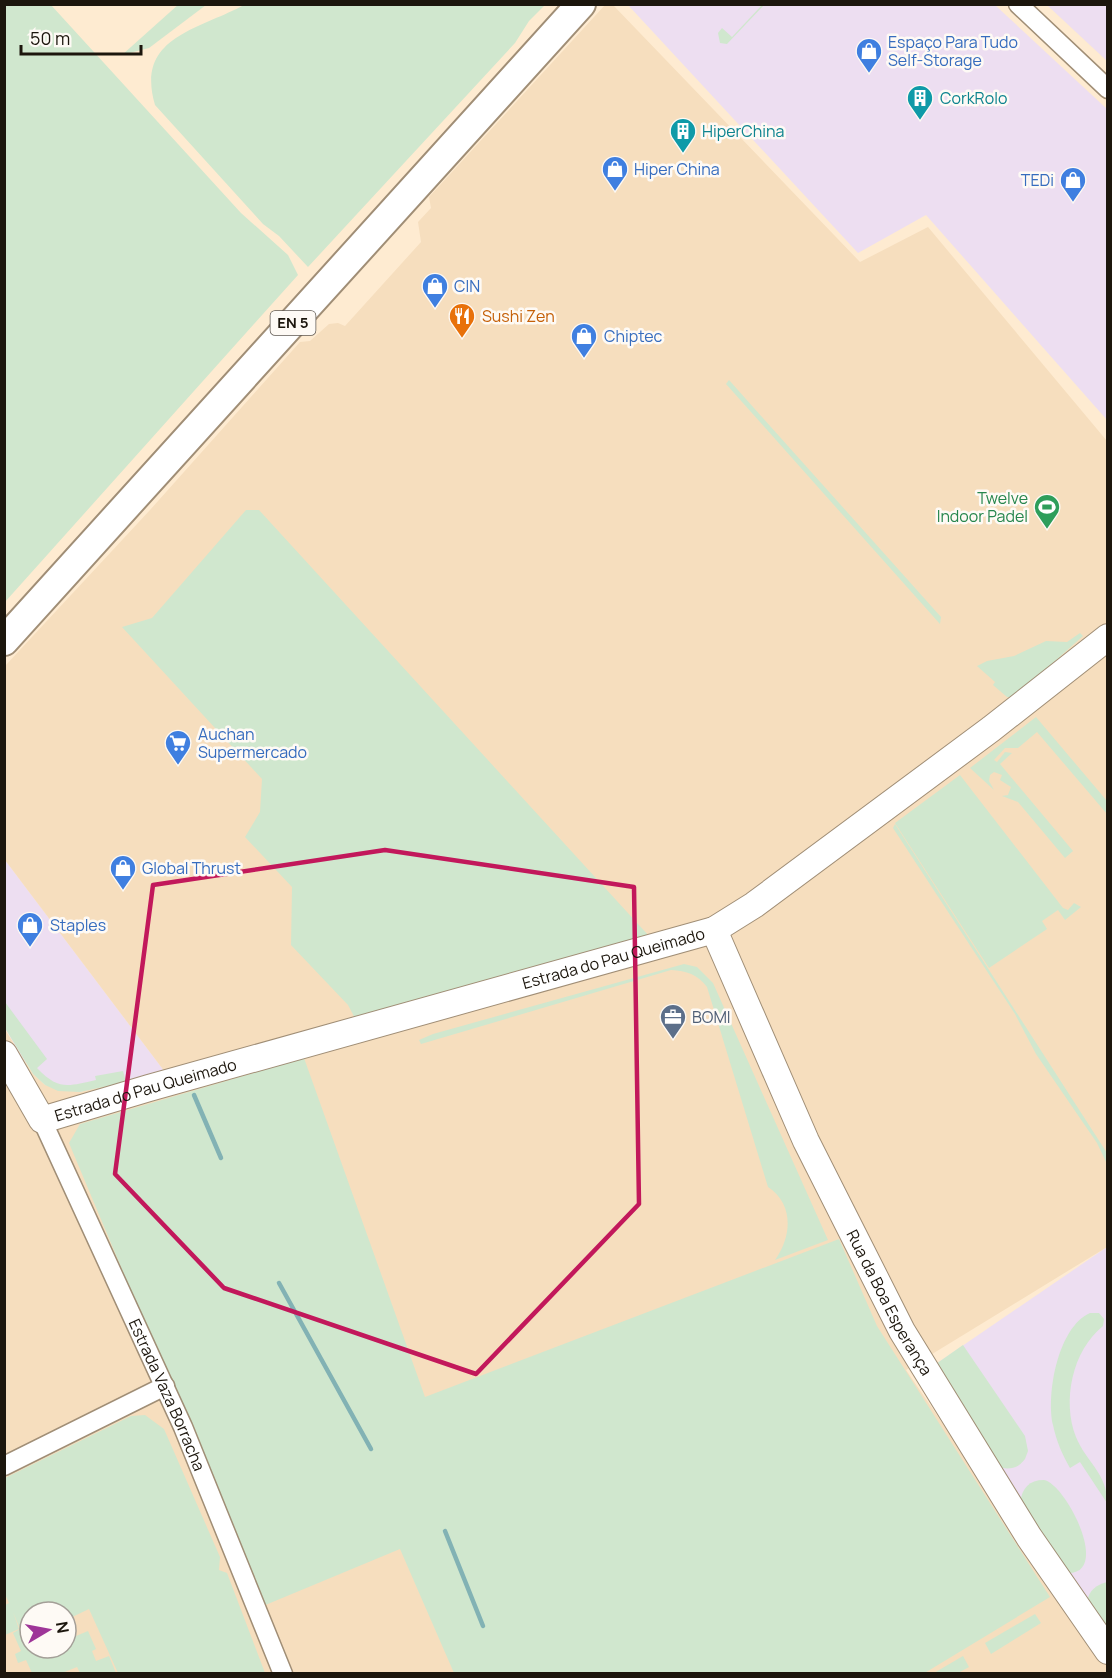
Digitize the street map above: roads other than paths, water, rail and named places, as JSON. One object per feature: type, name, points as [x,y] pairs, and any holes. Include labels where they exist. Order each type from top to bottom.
[{"type":"main road","name":"EN 5","points":[[4,641],[581,4]]},
{"type":"street","points":[[1018,4],[1107,89]]},
{"type":"street","name":"Estrada do Pau Queimado","points":[[42,1120],[714,930],[763,899],[991,729],[1107,637]]},
{"type":"street","name":"Rua da Boa Esperança","points":[[714,930],[806,1141],[902,1331],[1029,1537],[1107,1651]]},
{"type":"street","points":[[4,1054],[42,1120]]},
{"type":"street","name":"Estrada Vaza Borracha","points":[[42,1120],[165,1386],[283,1674]]},
{"type":"street","points":[[4,1466],[165,1386]]},
{"type":"waterway","points":[[194,1095],[221,1158]]},
{"type":"waterway","points":[[279,1283],[371,1449]]},
{"type":"waterway","points":[[445,1531],[483,1626]]},
{"type":"place","name":"Espaço Para Tudo Self-Storage","points":[[869,74]]},
{"type":"place","name":"CorkRolo","points":[[920,121]]},
{"type":"place","name":"HiperChina","points":[[683,154]]},
{"type":"place","name":"Hiper China","points":[[615,192]]},
{"type":"place","name":"TEDi","points":[[1073,203]]},
{"type":"place","name":"CIN","points":[[435,309]]},
{"type":"place","name":"Sushi Zen","points":[[462,339]]},
{"type":"place","name":"Chiptec","points":[[584,359]]},
{"type":"place","name":"Twelve Indoor Padel","points":[[1047,530]]},
{"type":"place","name":"Auchan Supermercado","points":[[178,766]]},
{"type":"place","name":"Global Thrust","points":[[123,891]]},
{"type":"place","name":"Staples","points":[[30,948]]},
{"type":"place","name":"BOMI","points":[[673,1040]]}]
